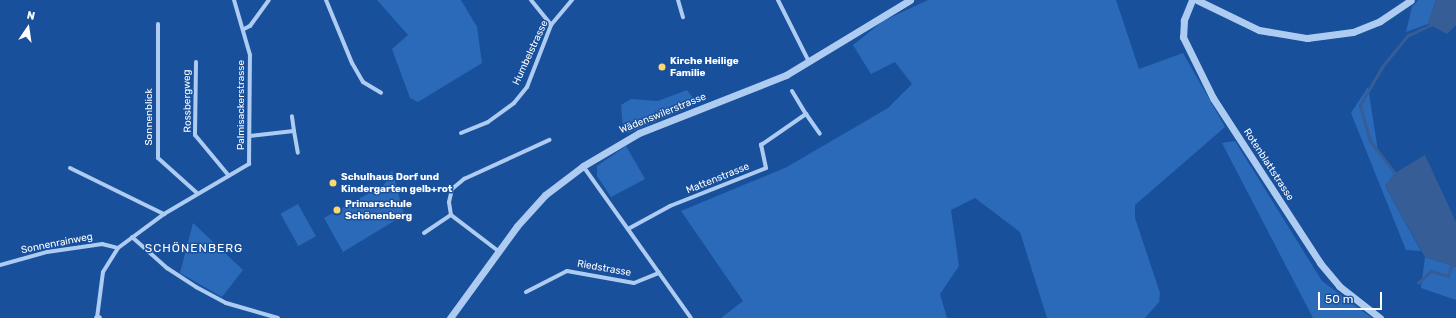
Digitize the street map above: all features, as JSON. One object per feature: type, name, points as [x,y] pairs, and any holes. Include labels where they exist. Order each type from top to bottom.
[{"type":"street","name":"Palmisackerstrasse","points":[[229,176],[249,164],[250,136],[251,69],[244,29],[234,0]]},
{"type":"street","points":[[244,29],[250,26],[269,0]]},
{"type":"street","points":[[326,0],[352,64],[363,82],[381,93]]},
{"type":"street","points":[[531,0],[552,25]]},
{"type":"street","name":"Humbelstrasse","points":[[461,132],[488,122],[514,103],[527,87],[552,25],[572,0]]},
{"type":"street","points":[[678,0],[683,17]]},
{"type":"street","points":[[778,0],[809,62]]},
{"type":"street","name":"Wädenswilerstrasse","points":[[450,318],[497,250],[545,196],[583,166],[640,132],[760,88],[809,62],[901,3],[910,0]]},
{"type":"street","name":"Rotenblattstrasse","points":[[1192,0],[1184,20],[1183,37],[1213,98],[1320,263],[1339,286],[1380,318]]},
{"type":"street","points":[[1197,0],[1259,30],[1307,38],[1353,32],[1380,21],[1411,0]]},
{"type":"street","name":"Sonnenblick","points":[[158,24],[158,158],[197,193]]},
{"type":"street","name":"Rossbergweg","points":[[196,62],[195,135],[229,176]]},
{"type":"street","points":[[792,91],[820,134]]},
{"type":"street","name":"Mattenstrasse","points":[[628,229],[670,206],[766,168],[761,145],[806,114]]},
{"type":"street","points":[[292,116],[298,154]]},
{"type":"street","points":[[250,136],[294,131]]},
{"type":"street","points":[[497,250],[451,215],[448,202],[452,189],[464,179],[549,140]]},
{"type":"street","points":[[583,166],[691,318]]},
{"type":"street","points":[[70,168],[164,214]]},
{"type":"street","points":[[97,318],[103,272],[118,248],[164,214],[197,193],[229,176]]},
{"type":"street","points":[[424,233],[451,215]]},
{"type":"street","points":[[132,237],[167,268],[196,287],[226,303],[278,318]]},
{"type":"street","name":"Sonnenrainweg","points":[[0,265],[47,252],[102,244],[118,248]]},
{"type":"street","name":"Riedstrasse","points":[[526,292],[567,271],[634,283],[659,273]]},
{"type":"shaded area","points":[[377,0],[461,0],[477,27],[482,63],[418,102],[410,98],[392,49],[408,35]]},
{"type":"shaded area","points":[[928,0],[1116,0],[1139,69],[1183,53],[1225,127],[1135,205],[1135,218],[1160,293],[1159,302],[1145,318],[1047,318],[1020,232],[975,198],[951,210],[959,266],[940,294],[947,318],[721,318],[743,301],[681,211],[787,167],[888,108],[912,84],[895,62],[871,74],[853,45],[883,21]]},
{"type":"shaded area","points":[[1418,0],[1436,0],[1428,24],[1406,32],[1412,7]]},
{"type":"shaded area","points":[[1436,0],[1456,0],[1456,25],[1447,34],[1428,24]]},
{"type":"shaded area","points":[[1368,87],[1378,151],[1395,173],[1385,186],[1421,251],[1406,250],[1351,113]]},
{"type":"shaded area","points":[[687,90],[697,104],[628,133],[623,130],[621,105],[631,99],[658,101]]},
{"type":"shaded area","points":[[1235,141],[1322,281],[1372,318],[1313,318],[1222,143]]},
{"type":"shaded area","points":[[626,146],[645,179],[611,197],[597,176],[597,166]]},
{"type":"shaded area","points":[[1425,155],[1456,222],[1456,267],[1425,257],[1385,186],[1395,173]]},
{"type":"shaded area","points":[[392,170],[404,215],[343,252],[324,218],[384,185]]},
{"type":"shaded area","points":[[298,204],[316,236],[298,246],[281,214]]},
{"type":"shaded area","points":[[193,223],[243,270],[222,297],[180,273]]},
{"type":"shaded area","points":[[1425,257],[1456,267],[1456,300],[1421,288]]},
{"type":"waterway","points":[[1396,175],[1370,141],[1360,105],[1382,67],[1407,36],[1433,24]]},
{"type":"waterway","points":[[1418,283],[1431,271],[1448,276],[1452,263]]},
{"type":"place","name":"Kirche Heilige Familie","points":[[662,67]]},
{"type":"place","name":"Schulhaus Dorf und Kindergarten gelb+rot","points":[[333,183]]},
{"type":"place","name":"Primarschule Schönenberg","points":[[337,210]]},
{"type":"district","name":"SCHÖNENBERG","points":[[194,249]]}]
